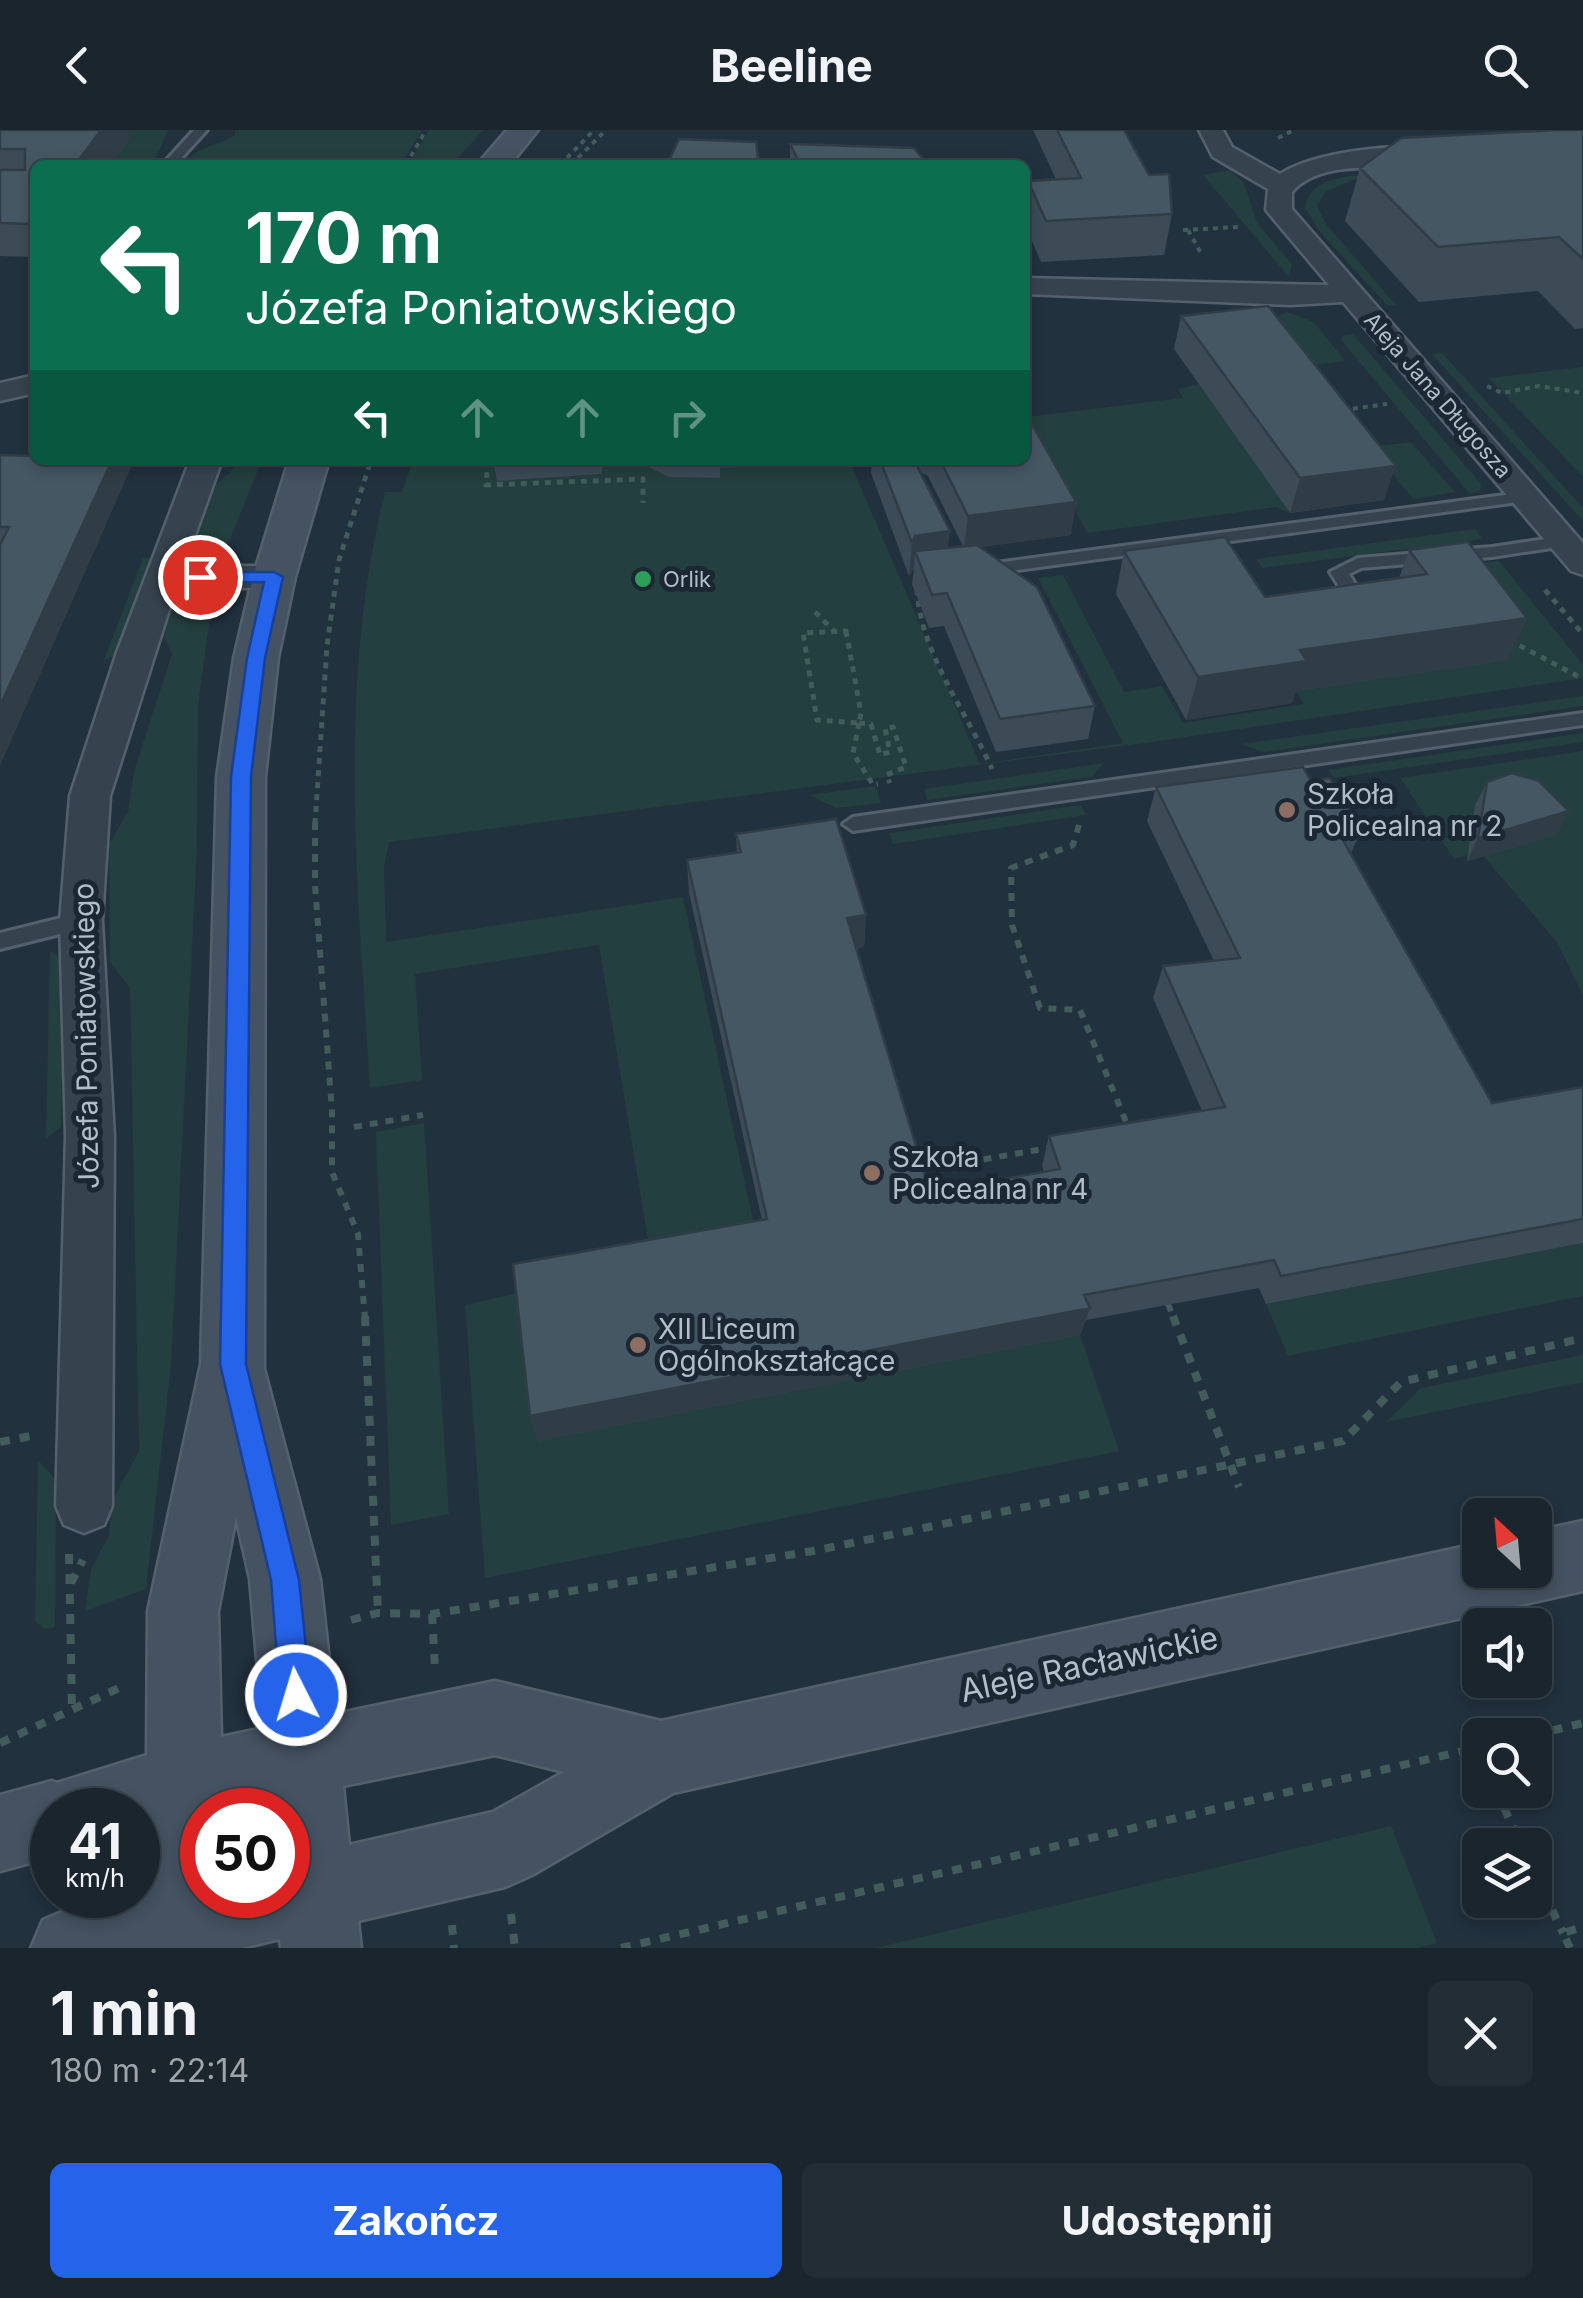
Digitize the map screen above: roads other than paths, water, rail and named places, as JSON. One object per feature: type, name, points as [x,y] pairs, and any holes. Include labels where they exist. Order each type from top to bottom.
[{"type":"main road","points":[[497,160],[523,130]]},
{"type":"main road","points":[[191,1935],[184,1782],[183,1611],[233,1364],[241,777],[256,658],[274,577],[308,465]]},
{"type":"main road","points":[[233,1364],[285,1580],[318,1920]]},
{"type":"main road","points":[[1552,1562],[1583,1556]]},
{"type":"main road","name":"Aleje Racławickie","points":[[71,1948],[318,1920],[506,1848],[661,1758],[1462,1582]]},
{"type":"main road","name":"Aleje Racławickie","points":[[160,1789],[496,1718],[661,1758]]},
{"type":"main road","points":[[0,1833],[30,1825]]},
{"type":"street","points":[[1211,130],[1222,152],[1282,186],[1305,170],[1362,160],[1456,155]]},
{"type":"street","points":[[1223,130],[1257,154],[1305,170]]},
{"type":"street","name":"Aleja Jana Długosza","points":[[1282,186],[1276,202],[1292,228],[1574,552]]},
{"type":"street","points":[[1030,286],[1291,296],[1348,293]]},
{"type":"street","points":[[0,392],[30,385]]},
{"type":"street","name":"Józefa Poniatowskiego","points":[[84,1506],[90,1136],[80,921],[90,796],[204,465]]},
{"type":"street","points":[[164,578],[274,577]]},
{"type":"lane","points":[[173,160],[200,130]]},
{"type":"lane","points":[[919,577],[1026,572],[1527,497]]},
{"type":"lane","points":[[1363,611],[1339,572],[1358,563],[1492,552],[1574,552]]},
{"type":"lane","points":[[854,824],[1583,719]]},
{"type":"lane","points":[[0,940],[80,921]]},
{"type":"place","name":"Orlik","points":[[643,579]]},
{"type":"place","name":"Szkoła Policealna nr 2","points":[[1287,810]]},
{"type":"place","name":"Szkoła Policealna nr 4","points":[[872,1173]]},
{"type":"place","name":"XII Liceum Ogólnokształcące","points":[[638,1345]]}]
